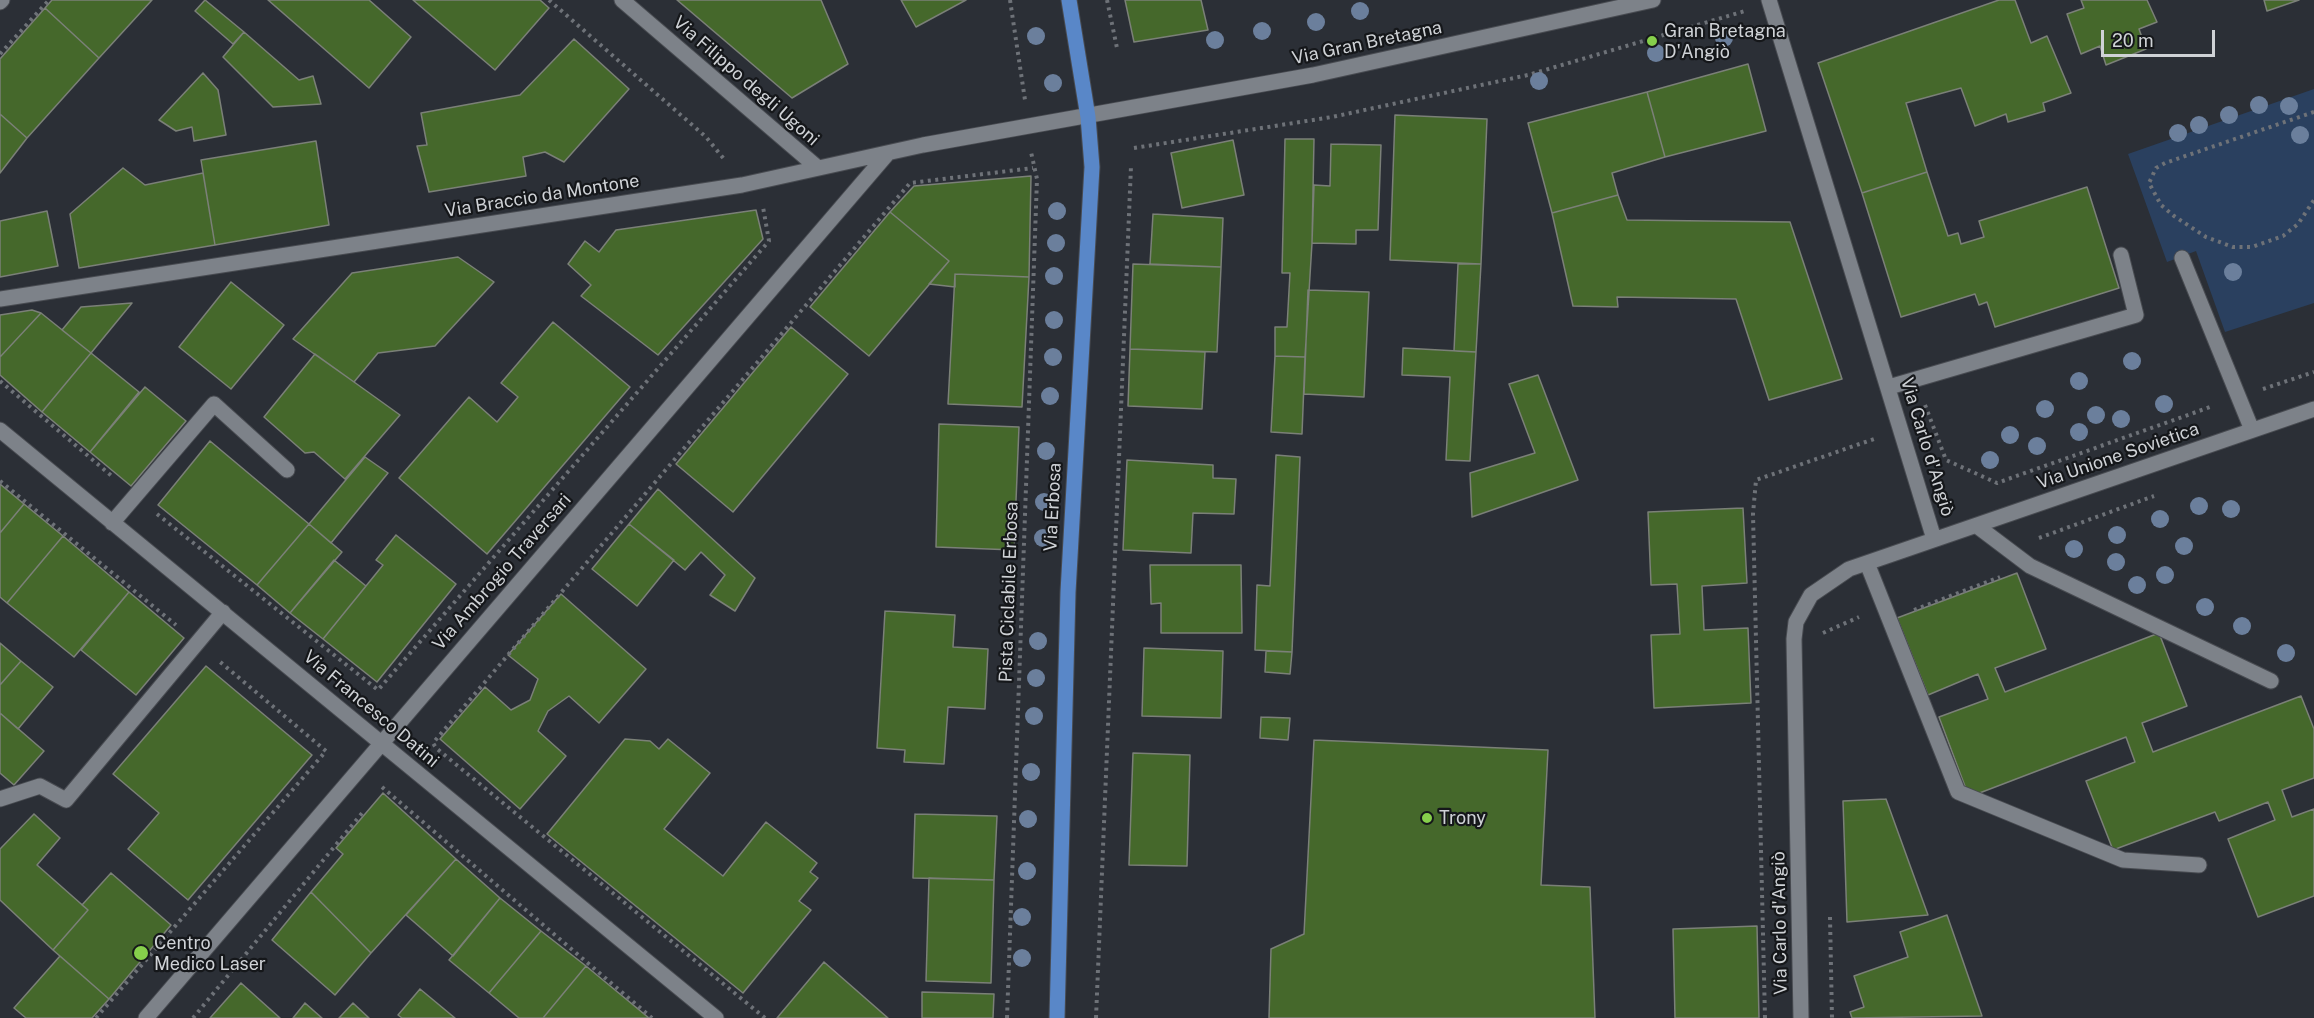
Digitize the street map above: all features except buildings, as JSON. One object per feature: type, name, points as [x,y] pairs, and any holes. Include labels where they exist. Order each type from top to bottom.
[{"type":"main road","name":"Via Erbosa","points":[[1057,1018],[1068,592],[1092,167],[1088,117],[1069,0]]},
{"type":"street","name":"Via Filippo degli Ugoni","points":[[621,0],[818,168]]},
{"type":"street","name":"Via Gran Bretagna","points":[[1088,117],[1313,75],[1653,0]]},
{"type":"street","name":"Via Carlo d'Angiò","points":[[1769,0],[1934,539],[1843,572],[1810,595],[1796,622],[1794,639],[1801,1018]]},
{"type":"street","name":"Via Braccio da Montone","points":[[0,299],[742,185],[888,153],[1088,117]]},
{"type":"street","name":"Via Ambrogio Traversari","points":[[146,1018],[888,153]]},
{"type":"street","points":[[1889,387],[2136,315],[2121,255]]},
{"type":"street","points":[[2182,258],[2252,430]]},
{"type":"street","points":[[112,523],[214,404],[287,470]]},
{"type":"street","name":"Via Unione Sovietica","points":[[1934,539],[2314,409]]},
{"type":"street","name":"Via Francesco Datini","points":[[0,430],[716,1018]]},
{"type":"street","points":[[1977,526],[2030,566],[2271,681]]},
{"type":"street","points":[[1867,563],[1958,792],[2123,860],[2199,866]]},
{"type":"street","points":[[0,799],[40,786],[66,800],[223,612]]},
{"type":"path","points":[[0,54],[49,0]]},
{"type":"path","points":[[549,0],[706,136],[727,164],[715,165]]},
{"type":"path","points":[[1010,0],[1020,58]]},
{"type":"path","points":[[1107,0],[1117,48]]},
{"type":"path","points":[[1134,148],[1332,117],[1528,75],[1747,11]]},
{"type":"path","points":[[2314,112],[2165,163],[2156,168],[2149,183],[2157,199],[2174,216],[2206,237],[2233,247],[2252,247],[2283,236],[2298,224],[2314,200]]},
{"type":"path","points":[[1096,1018],[1131,166]]},
{"type":"path","name":"Pista Ciclabile Erbosa","points":[[765,1018],[436,748],[433,743],[910,183],[1032,168],[1037,179],[1007,1018]]},
{"type":"path","points":[[0,381],[135,496],[378,690],[769,241],[762,205]]},
{"type":"path","points":[[1921,394],[1946,460],[1997,483],[2314,372]]},
{"type":"path","points":[[1765,1018],[1753,514],[1756,480],[1874,440],[1871,429]]},
{"type":"path","points":[[0,481],[326,751],[96,1018]]},
{"type":"path","points":[[1823,638],[1823,632],[1874,611],[1878,623],[2030,566]]},
{"type":"path","points":[[377,794],[382,787],[652,1018]]},
{"type":"path","points":[[193,1018],[370,803]]},
{"type":"path","points":[[1829,911],[1832,1018]]},
{"type":"shaded area","points":[[2314,89],[2314,303],[2225,332],[2196,251],[2167,262],[2128,154]]},
{"type":"place","name":"Gran Bretagna D'Angiò","points":[[1652,41]]},
{"type":"place","name":"Trony","points":[[1427,818]]},
{"type":"place","name":"Centro Medico Laser","points":[[141,953]]}]
